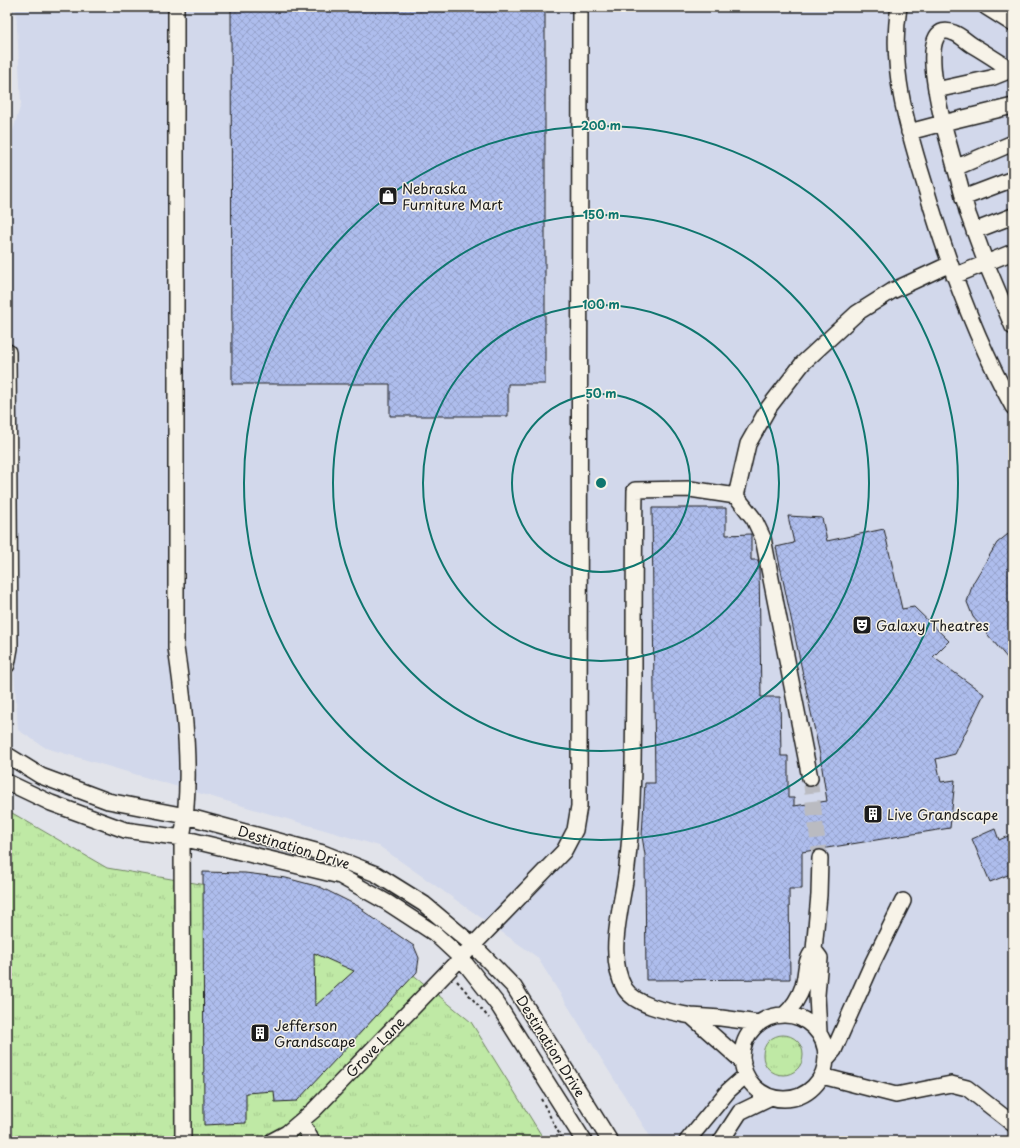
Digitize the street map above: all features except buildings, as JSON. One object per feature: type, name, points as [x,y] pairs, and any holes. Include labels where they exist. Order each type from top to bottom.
[{"type":"street","points":[[176,7],[176,648],[184,706],[186,816],[182,838],[183,1141]]},
{"type":"street","name":"Grove Lane","points":[[272,1141],[287,1133],[314,1110],[564,851],[575,830],[579,806],[580,7]]},
{"type":"street","points":[[899,7],[897,21],[900,88],[909,132],[952,270],[1009,389],[1013,407]]},
{"type":"street","points":[[991,9],[1013,20]]},
{"type":"street","points":[[991,9],[1013,24]]},
{"type":"street","points":[[1012,71],[954,33],[941,33],[936,36],[933,44],[932,58],[936,90],[943,123],[963,198],[974,231],[986,262],[1010,309],[1013,327]]},
{"type":"street","points":[[936,90],[991,78],[1012,71]]},
{"type":"street","points":[[909,132],[1013,106]]},
{"type":"street","points":[[955,168],[1013,143]]},
{"type":"street","points":[[963,198],[1013,179]]},
{"type":"street","points":[[974,231],[1013,216]]},
{"type":"street","points":[[736,496],[748,444],[769,407],[803,363],[857,313],[892,291],[952,270],[986,262],[1013,252]]},
{"type":"street","points":[[7,665],[10,648],[8,352]]},
{"type":"street","points":[[759,1024],[721,1018],[691,1016],[655,1008],[637,999],[626,990],[619,973],[615,948],[627,867],[632,790],[635,490],[690,489],[736,496],[754,519],[763,538],[810,778]]},
{"type":"street","name":"Destination Drive","points":[[7,755],[41,776],[108,801],[186,816],[323,853],[376,874],[424,904],[473,945],[514,987],[610,1141]]},
{"type":"street","name":"Destination Drive","points":[[7,782],[51,803],[125,830],[182,838],[340,876],[434,933],[461,958],[498,1005],[584,1141]]},
{"type":"street","points":[[784,1015],[793,1007],[803,986],[808,957],[814,950],[819,895],[820,858]]},
{"type":"street","points":[[827,1058],[834,1050],[873,962],[903,901]]},
{"type":"street","points":[[814,950],[820,958],[817,995],[819,1032]]},
{"type":"street","points":[[687,1141],[728,1091],[744,1068],[743,1051],[751,1031],[770,1017],[784,1015],[809,1023],[819,1032],[825,1044],[827,1058],[822,1076],[815,1086],[806,1094],[794,1098],[782,1099],[770,1097],[752,1084],[744,1068],[691,1016]]},
{"type":"street","points":[[822,1076],[896,1095],[951,1084],[967,1088],[1013,1124]]},
{"type":"street","points":[[721,1141],[740,1112],[770,1097]]},
{"type":"street","points":[[301,1121],[312,1141]]},
{"type":"path","points":[[7,38],[12,7]]},
{"type":"path","points":[[448,971],[493,1023]]},
{"type":"path","points":[[540,1099],[563,1141]]},
{"type":"shaded area","points":[[16,7],[1013,7],[1013,1141],[653,1141],[537,957],[379,846],[46,748],[18,730],[7,565],[7,150],[21,104]]},
{"type":"green space","points":[[7,810],[107,868],[329,906],[471,1022],[545,1141],[7,1141]]},
{"type":"green space","points":[[787,1035],[794,1038],[800,1044],[803,1055],[802,1063],[794,1072],[787,1075],[779,1075],[772,1072],[764,1063],[763,1051],[766,1044],[775,1036]]},
{"type":"tunnel","points":[[810,778],[820,858]]},
{"type":"place","name":"Nebraska Furniture Mart","points":[[388,196]]},
{"type":"place","name":"Galaxy Theatres","points":[[862,625]]},
{"type":"place","name":"Live Grandscape","points":[[873,814]]},
{"type":"place","name":"Jefferson Grandscape","points":[[260,1033]]}]
